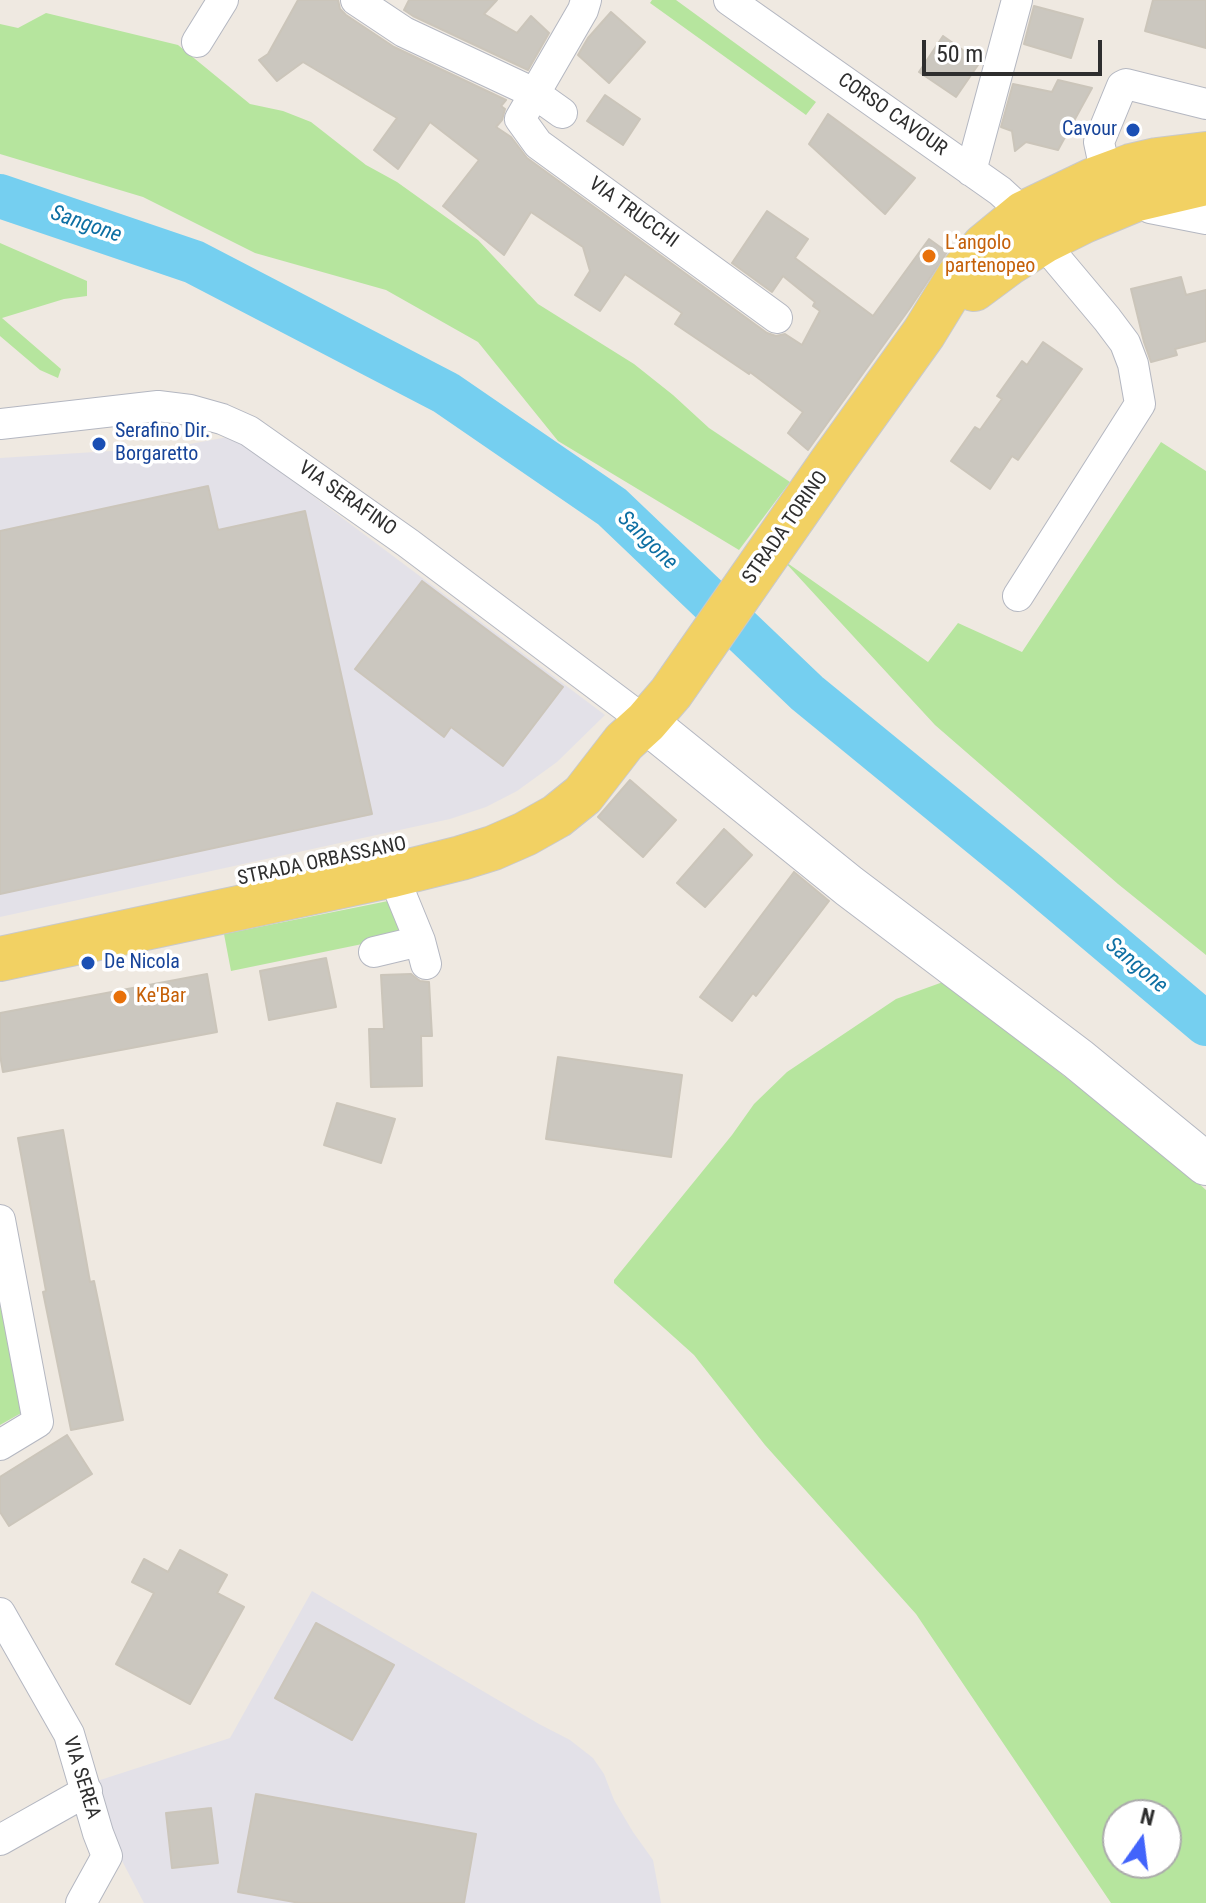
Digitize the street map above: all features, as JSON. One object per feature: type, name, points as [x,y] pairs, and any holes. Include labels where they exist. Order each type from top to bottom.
[{"type":"main road","name":"STRADA TORINO","points":[[647,719],[924,333],[959,276],[984,246],[1034,227],[1084,221],[1125,180],[1184,156],[1206,154]]},
{"type":"main road","name":"STRADA TORINO","points":[[1125,180],[1206,183]]},
{"type":"main road","name":"STRADA ORBASSANO","points":[[0,959],[393,875],[493,848],[557,816],[583,795],[647,719]]},
{"type":"main road","name":"STRADA ORBASSANO","points":[[0,929],[457,832],[524,802],[647,719]]},
{"type":"street","points":[[197,42],[223,0]]},
{"type":"street","points":[[356,0],[404,32],[534,93],[562,113]]},
{"type":"street","name":"VIA TRUCCHI","points":[[586,0],[520,119],[538,144],[777,318]]},
{"type":"street","name":"CORSO CAVOUR","points":[[729,0],[1000,191],[1034,227]]},
{"type":"street","points":[[971,171],[1017,0]]},
{"type":"street","points":[[1206,104],[1126,84],[1122,86],[1099,142],[1125,180],[1150,208],[1206,219]]},
{"type":"street","points":[[1018,596],[1140,404],[1133,364],[1125,343],[1034,227]]},
{"type":"street","name":"VIA SERAFINO","points":[[0,424],[158,406],[201,413],[249,431],[408,543],[647,719]]},
{"type":"street","points":[[647,719],[849,886],[1078,1059],[1206,1164]]},
{"type":"street","name":"STRADA ORBASSANO","points":[[374,952],[423,953],[393,875]]},
{"type":"street","points":[[0,1220],[6,1280],[38,1422],[0,1445]]},
{"type":"street","name":"VIA SEREA","points":[[0,1613],[69,1734],[107,1856],[81,1903]]},
{"type":"street","points":[[0,1840],[87,1791]]},
{"type":"shaded area","points":[[233,436],[605,715],[557,762],[517,791],[486,807],[450,819],[0,917],[0,458],[174,447]]},
{"type":"shaded area","points":[[312,1591],[570,1740],[593,1758],[604,1774],[614,1800],[653,1860],[661,1903],[144,1903],[107,1832],[94,1782],[230,1738]]},
{"type":"green space","points":[[652,0],[676,0],[816,102],[806,115],[650,3]]},
{"type":"green space","points":[[46,13],[178,45],[250,104],[283,111],[311,122],[366,165],[397,182],[478,240],[538,304],[634,364],[709,428],[790,482],[739,550],[558,441],[478,342],[386,290],[255,253],[143,197],[0,154],[0,24],[18,28]]},
{"type":"green space","points":[[0,243],[87,281],[87,296],[64,299],[2,318],[61,369],[58,378],[40,370],[0,336]]},
{"type":"green space","points":[[1161,442],[1206,471],[1206,955],[1118,884],[935,725],[783,560],[928,662],[958,623],[1022,652]]},
{"type":"green space","points":[[393,900],[411,934],[231,971],[224,934]]},
{"type":"green space","points":[[943,982],[1174,1161],[1206,1190],[1206,1903],[1111,1903],[916,1614],[765,1445],[694,1355],[614,1283],[754,1104],[787,1072],[896,999]]},
{"type":"green space","points":[[0,1304],[23,1412],[0,1425]]},
{"type":"building","points":[[298,0],[338,0],[340,9],[346,15],[394,47],[506,100],[501,106],[505,109],[502,120],[496,127],[511,137],[527,158],[767,333],[776,336],[785,334],[802,345],[820,311],[813,306],[815,302],[783,276],[772,292],[732,263],[767,211],[808,239],[795,258],[873,316],[929,239],[947,252],[808,450],[788,433],[803,412],[750,372],[675,324],[682,313],[625,274],[600,311],[575,295],[590,271],[583,247],[531,212],[504,255],[443,206],[479,160],[430,122],[398,169],[374,150],[397,118],[303,62],[277,81],[259,60],[268,54]]},
{"type":"building","points":[[409,0],[497,0],[484,14],[517,33],[531,16],[549,33],[528,70],[413,16],[404,10]]},
{"type":"building","points":[[1153,0],[1206,0],[1206,48],[1145,31]]},
{"type":"building","points":[[1034,6],[1083,19],[1071,58],[1024,44]]},
{"type":"building","points":[[611,12],[645,42],[609,83],[578,55],[588,38]]},
{"type":"building","points":[[943,36],[980,62],[956,97],[919,72]]},
{"type":"building","points":[[1058,80],[1092,88],[1058,150],[1026,142],[1015,151],[1012,131],[1001,127],[1013,84],[1052,92]]},
{"type":"building","points":[[605,95],[640,119],[623,145],[587,121]]},
{"type":"building","points":[[828,114],[915,178],[885,214],[809,144]]},
{"type":"building","points":[[1181,277],[1186,295],[1206,290],[1206,341],[1175,349],[1177,355],[1151,362],[1131,289]]},
{"type":"building","points":[[1043,342],[1082,369],[1018,460],[1012,456],[990,489],[951,461],[975,427],[980,430],[1002,399],[997,396],[1022,361],[1027,365]]},
{"type":"building","points":[[208,486],[218,530],[305,511],[372,814],[0,894],[0,531]]},
{"type":"building","points":[[422,581],[563,687],[503,766],[451,727],[444,737],[355,669]]},
{"type":"building","points":[[630,780],[676,820],[643,857],[598,817]]},
{"type":"building","points":[[724,829],[752,855],[705,907],[677,883]]},
{"type":"building","points":[[794,872],[829,901],[756,996],[753,993],[732,1021],[700,997]]},
{"type":"building","points":[[326,958],[336,1007],[269,1020],[260,971]]},
{"type":"building","points":[[207,974],[217,1032],[3,1072],[0,1013]]},
{"type":"building","points":[[411,974],[420,981],[429,982],[432,1036],[421,1036],[422,1086],[371,1087],[369,1029],[384,1029],[381,975]]},
{"type":"building","points":[[558,1057],[682,1075],[671,1157],[546,1139]]},
{"type":"building","points":[[337,1103],[395,1119],[381,1163],[324,1145]]},
{"type":"building","points":[[63,1130],[90,1282],[94,1281],[123,1420],[71,1430],[43,1292],[46,1291],[18,1138]]},
{"type":"building","points":[[67,1435],[92,1474],[9,1526],[0,1512],[0,1477]]},
{"type":"building","points":[[180,1550],[227,1575],[217,1593],[244,1607],[190,1704],[116,1664],[154,1593],[132,1582],[144,1559],[168,1572]]},
{"type":"building","points":[[316,1623],[394,1665],[352,1740],[275,1698]]},
{"type":"building","points":[[256,1794],[476,1834],[464,1903],[300,1903],[238,1892]]},
{"type":"building","points":[[211,1808],[218,1863],[172,1868],[166,1813]]},
{"type":"waterway","name":"Sangone","points":[[0,196],[194,262],[446,393],[612,507],[807,693],[1206,1024]]},
{"type":"place","name":"Cavour","points":[[1133,130]]},
{"type":"place","name":"L'angolo partenopeo","points":[[929,256]]},
{"type":"place","name":"Serafino Dir. Borgaretto","points":[[99,444]]},
{"type":"place","name":"De Nicola","points":[[88,963]]},
{"type":"place","name":"Ke'Bar","points":[[120,997]]}]
